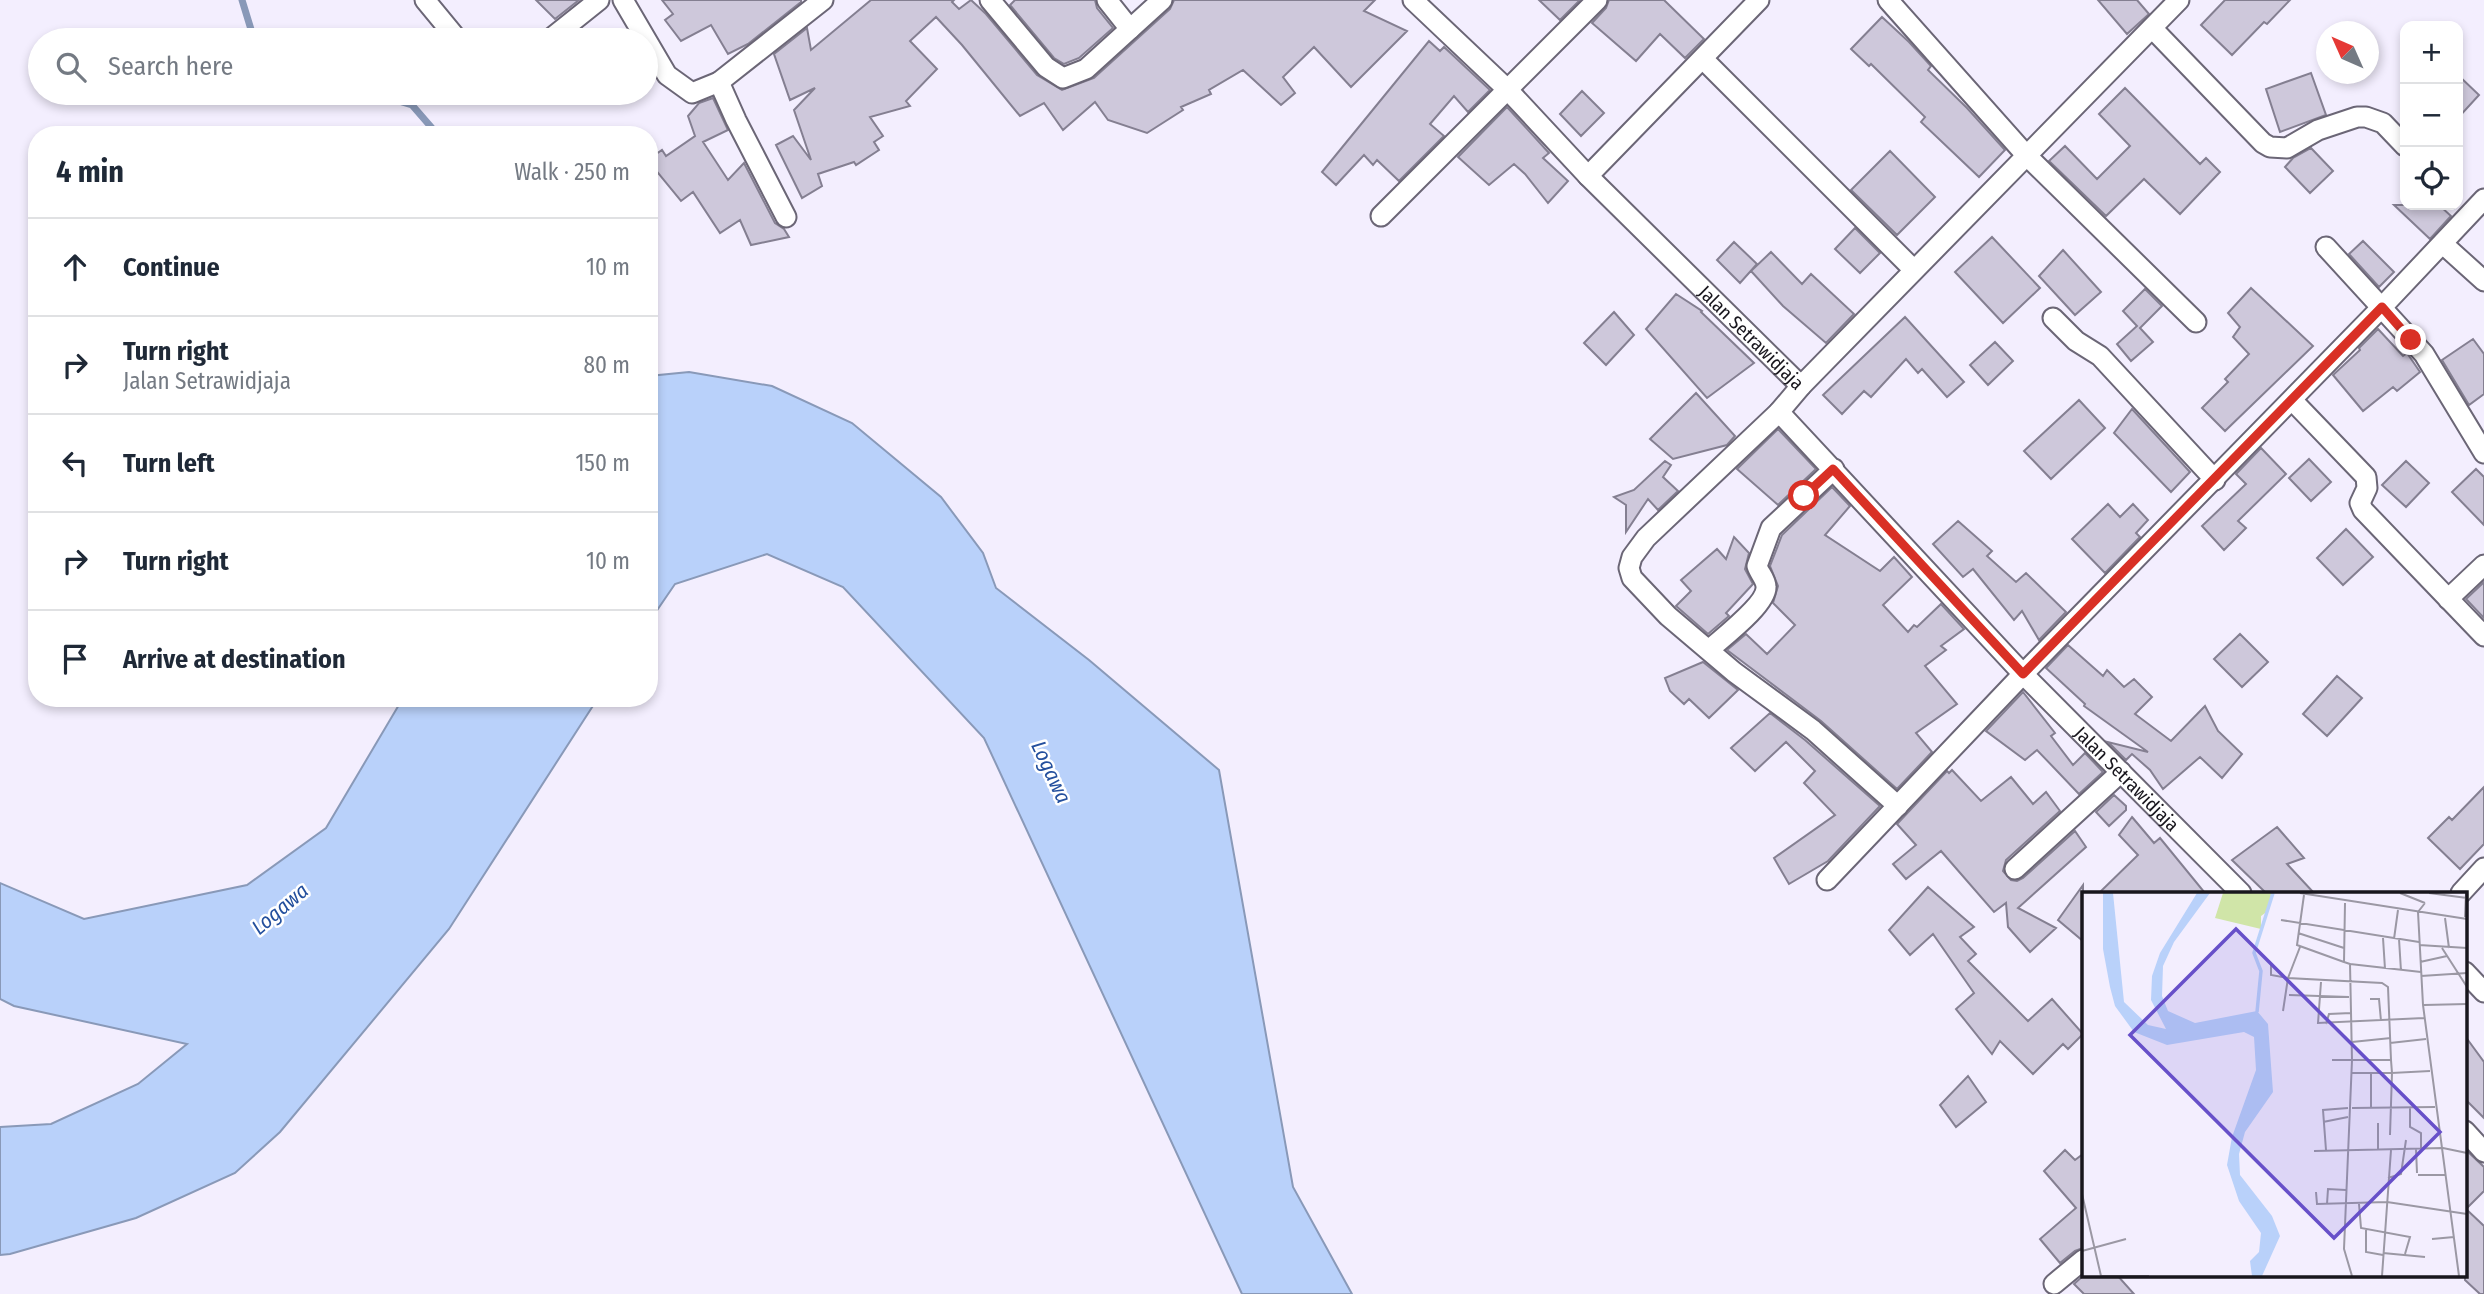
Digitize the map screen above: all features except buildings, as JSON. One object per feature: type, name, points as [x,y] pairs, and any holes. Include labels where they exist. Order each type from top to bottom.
[{"type":"street","points":[[425,0],[448,28]]},
{"type":"street","points":[[564,28],[599,0]]},
{"type":"street","points":[[623,0],[639,28]]},
{"type":"street","points":[[658,60],[667,75],[692,93],[719,82],[823,0]]},
{"type":"street","points":[[990,0],[1046,67],[1063,78],[1086,69],[1162,0]]},
{"type":"street","points":[[1107,0],[1130,29]]},
{"type":"street","name":"Jalan Setrawidjaja","points":[[1413,0],[1507,89],[1588,176],[1801,386],[1779,412],[2023,674],[2240,892]]},
{"type":"street","points":[[1381,216],[1597,0]]},
{"type":"street","points":[[1588,176],[1759,0]]},
{"type":"street","points":[[1888,0],[2026,155],[2196,322]]},
{"type":"street","points":[[1801,386],[2179,0]]},
{"type":"street","points":[[2152,28],[2263,143],[2270,147],[2287,148],[2318,130],[2357,117],[2367,117],[2383,123],[2400,141]]},
{"type":"street","points":[[1703,59],[1913,269]]},
{"type":"street","points":[[719,82],[786,217]]},
{"type":"street","points":[[1827,880],[2023,674],[2444,244],[2471,203]]},
{"type":"street","points":[[2444,244],[2484,281]]},
{"type":"street","points":[[2326,247],[2424,354],[2484,453]]},
{"type":"street","points":[[2053,318],[2076,341],[2099,356],[2215,480]]},
{"type":"street","points":[[2292,400],[2366,477],[2367,488],[2360,503],[2363,510],[2484,636]]},
{"type":"street","points":[[1779,412],[1663,520],[1632,557],[1629,568],[1632,578],[1668,616],[1813,730],[1898,806]]},
{"type":"street","points":[[1709,650],[1756,607],[1765,593],[1766,587],[1757,566],[1772,528],[1833,469]]},
{"type":"street","points":[[2448,598],[2484,565]]},
{"type":"street","points":[[2015,869],[2122,772]]},
{"type":"street","points":[[2462,892],[2484,868]]},
{"type":"street","points":[[2466,973],[2484,992]]},
{"type":"street","points":[[2466,1132],[2484,1152]]},
{"type":"street","points":[[2054,1284],[2082,1261]]},
{"type":"water","name":"Logawa","points":[[689,372],[772,386],[852,423],[941,497],[983,553],[996,588],[1089,660],[1219,770],[1293,1187],[1352,1294],[1242,1294],[984,738],[843,587],[767,554],[675,584],[658,609],[658,375]]},
{"type":"water","name":"Logawa","points":[[398,707],[592,707],[449,929],[280,1132],[235,1173],[136,1218],[0,1255],[0,1127],[51,1124],[138,1084],[187,1044],[14,1006],[0,999],[0,883],[84,919],[247,885],[326,828]]},
{"type":"waterway","points":[[242,0],[251,28]]},
{"type":"waterway","points":[[412,105],[430,126]]},
{"type":"route","points":[[1804,496],[1833,469],[2023,674],[2382,307],[2411,340]]}]
